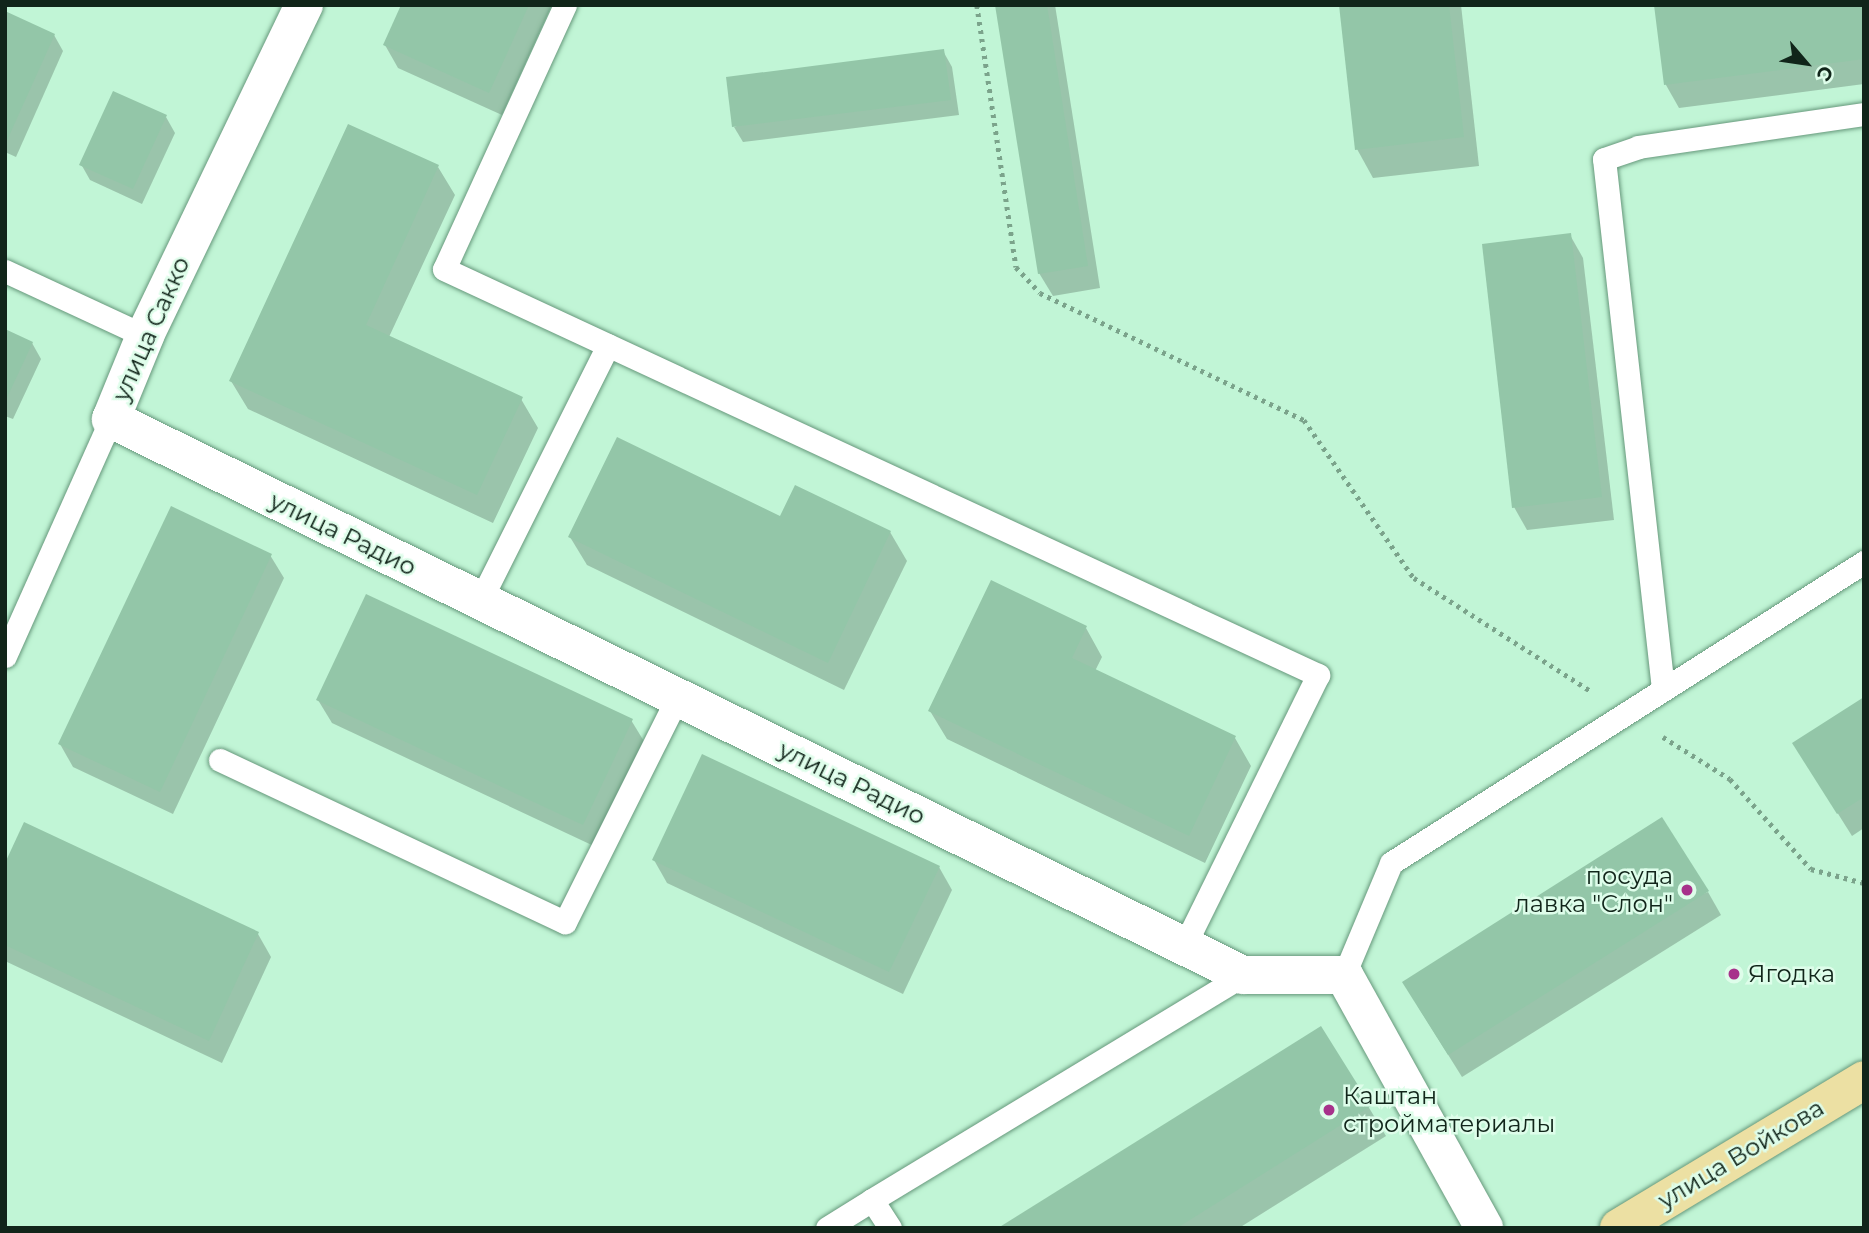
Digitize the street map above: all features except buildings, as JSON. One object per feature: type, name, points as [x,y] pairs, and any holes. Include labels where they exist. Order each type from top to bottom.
[{"type":"main road","name":"улица Войкова","points":[[1619,1228],[1864,1080]]},
{"type":"street","name":"улица Сакко","points":[[111,419],[145,336],[304,5]]},
{"type":"street","name":"улица Радио","points":[[111,419],[1243,975],[1344,975]]},
{"type":"street","points":[[1344,975],[1484,1228]]},
{"type":"lane","points":[[565,5],[444,269],[1318,675],[1184,946]]},
{"type":"lane","points":[[1663,690],[1605,159],[1638,147],[1864,114]]},
{"type":"lane","points":[[5,271],[145,336]]},
{"type":"lane","points":[[480,601],[608,345]]},
{"type":"lane","name":"улица Сакко","points":[[5,656],[111,419]]},
{"type":"lane","points":[[1344,975],[1391,863],[1864,562]]},
{"type":"lane","points":[[220,760],[565,922],[677,698]]},
{"type":"lane","points":[[827,1228],[1243,975]]},
{"type":"lane","points":[[872,1200],[890,1228]]},
{"type":"path","points":[[977,5],[1016,267],[1040,293],[1304,420],[1414,578],[1730,779],[1811,869],[1864,883]]},
{"type":"place","name":"посуда лавка \"Слон\"","points":[[1687,890]]},
{"type":"place","name":"Ягодка","points":[[1734,974]]},
{"type":"place","name":"Каштан стройматериалы","points":[[1329,1110]]}]
